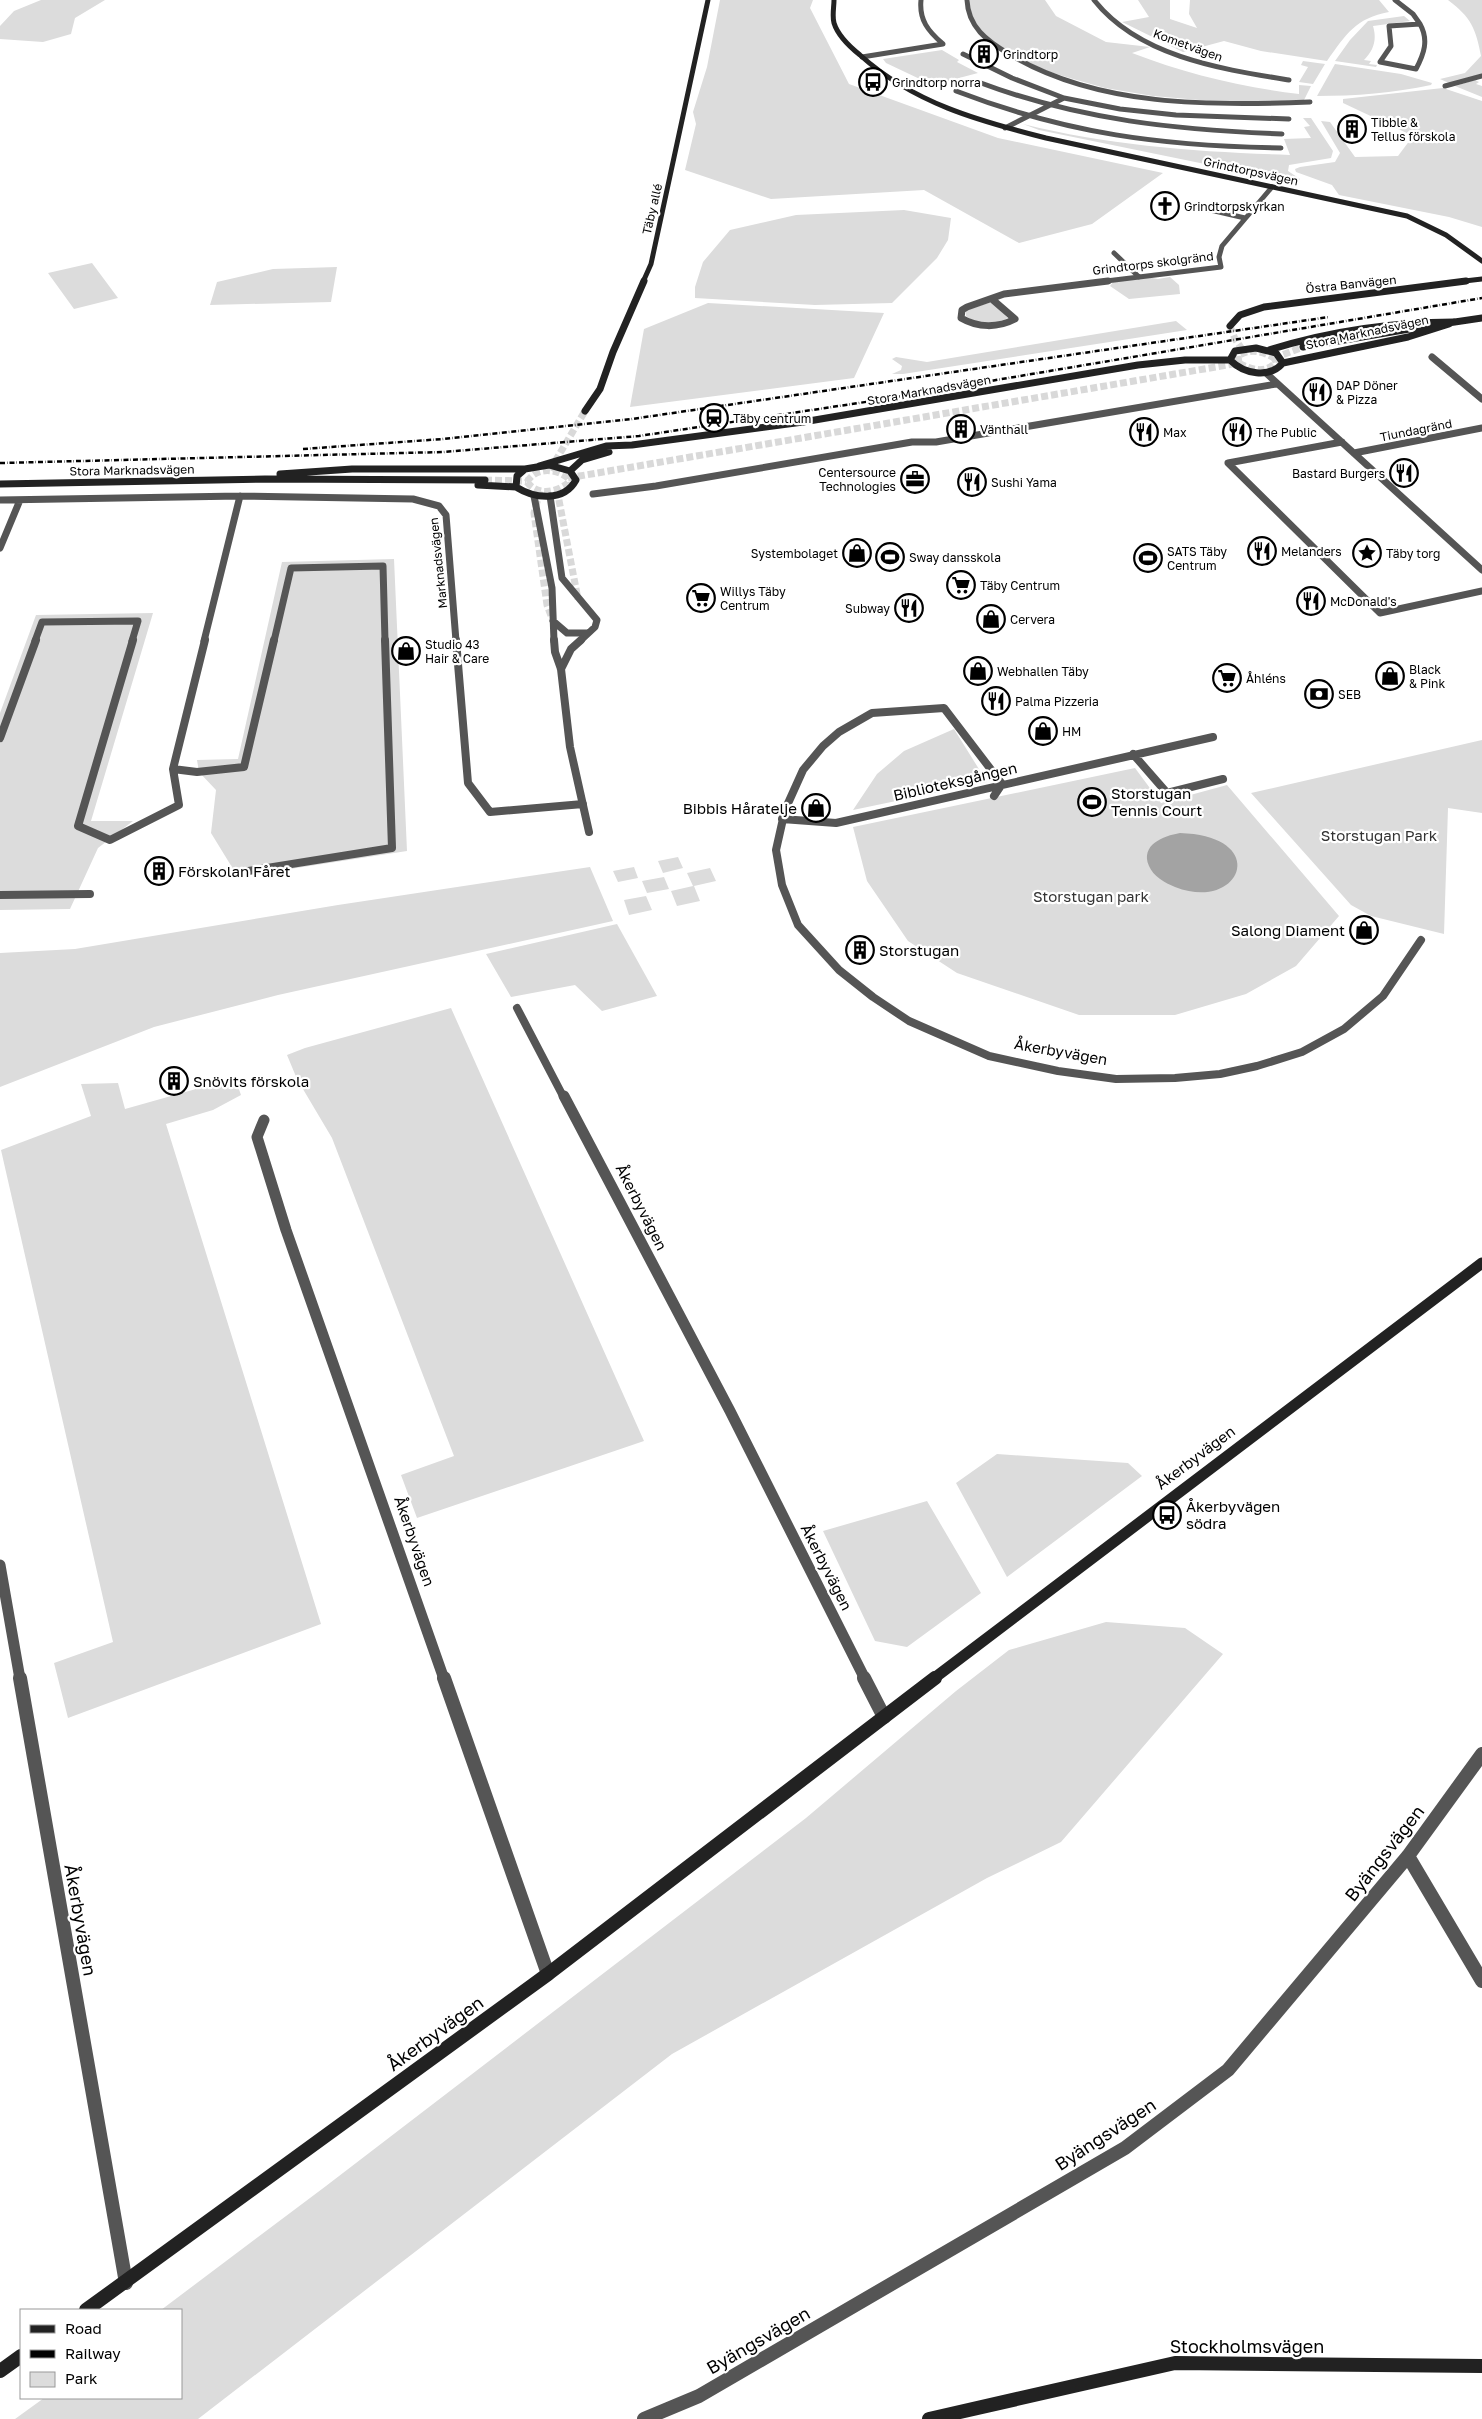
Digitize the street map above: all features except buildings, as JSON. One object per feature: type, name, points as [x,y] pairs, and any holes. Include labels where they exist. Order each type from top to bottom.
[{"type":"street","name":"Täby allé","points":[[585,411],[600,389],[613,352],[651,264],[667,198],[708,0]]},
{"type":"street","name":"Grindtorpsvägen","points":[[834,0],[834,22],[840,33],[862,57],[883,75],[911,92],[1005,128],[1407,216],[1429,225],[1463,246],[1482,261]]},
{"type":"street","points":[[862,57],[943,44],[928,32],[921,19],[921,0]]},
{"type":"street","points":[[967,0],[967,8],[972,24],[983,37],[1016,59],[1073,82],[1128,93],[1190,101],[1255,104],[1310,102]]},
{"type":"street","name":"Kometvägen","points":[[1094,0],[1099,9],[1117,25],[1178,54],[1230,70],[1289,80]]},
{"type":"street","points":[[1395,0],[1410,11],[1422,24],[1426,35],[1425,50],[1416,69],[1380,62],[1391,46],[1389,26],[1422,24]]},
{"type":"street","points":[[963,54],[1012,78],[1064,98],[1100,106],[1161,115],[1231,119],[1289,119]]},
{"type":"street","points":[[1445,86],[1482,76]]},
{"type":"street","points":[[981,83],[1011,95],[1048,106],[1119,122],[1172,128],[1282,134]]},
{"type":"street","points":[[956,91],[1025,118],[1109,136],[1215,148],[1281,148]]},
{"type":"street","points":[[1005,128],[1064,98]]},
{"type":"street","name":"Grindtorps skolgränd","points":[[993,300],[1015,318],[1010,322],[977,325],[968,323],[961,318],[962,310],[970,304],[993,300],[1004,294],[1221,267],[1219,257],[1222,246],[1272,187]]},
{"type":"street","points":[[1193,206],[1245,218]]},
{"type":"street","points":[[1114,253],[1139,277]]},
{"type":"street","name":"Östra Banvägen","points":[[1230,326],[1233,319],[1240,315],[1264,307],[1482,279]]},
{"type":"street","name":"Stora Marknadsvägen","points":[[1303,347],[1482,318]]},
{"type":"street","name":"Stora Marknadsvägen","points":[[265,479],[300,471],[352,469],[525,469],[606,446],[632,445],[803,422],[1138,366],[1185,360],[1230,360],[1231,355],[1242,349],[1256,348],[1269,350],[1312,338],[1410,322],[1454,322]]},
{"type":"street","name":"Stora Marknadsvägen","points":[[1266,372],[1275,370],[1283,363],[1316,354],[1424,334],[1454,322]]},
{"type":"street","points":[[1269,350],[1280,356],[1283,363]]},
{"type":"street","points":[[1432,357],[1482,399]]},
{"type":"street","points":[[1230,360],[1241,369],[1266,372],[1276,384],[1481,568]]},
{"type":"street","points":[[593,494],[656,486],[912,442],[936,442],[1276,384]]},
{"type":"street","points":[[1479,429],[1482,435]]},
{"type":"street","name":"Tiundagränd","points":[[1354,453],[1479,429]]},
{"type":"street","points":[[1342,442],[1228,463],[1380,614],[1482,591]]},
{"type":"street","name":"Stora Marknadsvägen","points":[[570,471],[582,460],[632,445]]},
{"type":"street","points":[[525,469],[516,476],[516,486],[522,492],[534,496],[550,496],[567,491],[576,480],[570,471],[560,466],[539,466]]},
{"type":"street","name":"Stora Marknadsvägen","points":[[265,479],[289,484],[516,486]]},
{"type":"street","name":"Stora Marknadsvägen","points":[[0,484],[265,479],[485,480]]},
{"type":"street","points":[[0,738],[42,622],[138,620],[78,826],[110,840],[179,805],[173,769],[240,496]]},
{"type":"street","name":"Marknadsvägen","points":[[0,500],[240,496],[413,499],[443,508],[446,515],[468,783],[490,812],[583,804]]},
{"type":"street","points":[[534,496],[552,588],[555,652],[561,669],[570,747],[589,832]]},
{"type":"street","points":[[550,496],[562,578],[568,590],[592,612],[597,620],[595,627],[571,650],[561,669]]},
{"type":"street","points":[[0,548],[20,500]]},
{"type":"street","points":[[173,769],[197,772],[244,767],[291,568],[383,566],[392,848],[229,874]]},
{"type":"street","points":[[553,621],[560,631],[587,633]]},
{"type":"street","name":"Åkerbyvägen","points":[[1002,784],[944,708],[872,713],[839,732],[815,755],[803,770],[782,819],[776,850],[782,884],[798,925],[839,970],[873,997],[909,1021],[990,1056],[1058,1071],[1116,1079],[1175,1078],[1229,1072],[1302,1052],[1344,1029],[1383,996],[1421,940]]},
{"type":"street","name":"Biblioteksgången","points":[[782,819],[836,823],[1213,737]]},
{"type":"street","points":[[1133,754],[1167,794],[1223,779]]},
{"type":"street","points":[[994,796],[1002,784]]},
{"type":"street","points":[[0,896],[90,894]]},
{"type":"street","name":"Åkerbyvägen","points":[[517,1008],[730,1410],[789,1531],[884,1717]]},
{"type":"street","name":"Åkerbyvägen","points":[[264,1120],[257,1137],[286,1230],[548,1974]]},
{"type":"street","name":"Åkerbyvägen","points":[[87,2309],[548,1974],[1482,1264]]},
{"type":"street","name":"Åkerbyvägen","points":[[0,1565],[126,2282]]},
{"type":"street","name":"Byängsvägen","points":[[644,2419],[699,2396],[1125,2148],[1228,2070],[1408,1856],[1482,1754]]},
{"type":"street","points":[[1408,1856],[1482,1981]]},
{"type":"street","points":[[0,2371],[20,2357]]},
{"type":"street","name":"Stockholmsvägen","points":[[929,2419],[1175,2363],[1482,2366]]},
{"type":"green space","points":[[41,0],[105,0],[75,18],[71,34],[43,42],[0,39],[0,26],[14,11]]},
{"type":"green space","points":[[720,0],[813,0],[810,8],[849,84],[998,138],[1163,173],[1092,224],[1019,243],[924,190],[771,199],[685,170],[696,124],[693,112],[707,67]]},
{"type":"green space","points":[[970,0],[1045,0],[1056,16],[1106,42],[1150,47],[1132,53],[1173,67],[1256,88],[1299,94],[1299,85],[1311,86],[1304,100],[1234,103],[1153,96],[1105,88],[1050,72],[1003,51],[982,34],[969,12]]},
{"type":"green space","points":[[1138,0],[1170,0],[1170,19],[1197,28],[1189,14],[1190,0],[1379,0],[1389,12],[1368,18],[1360,23],[1346,35],[1327,61],[1261,51],[1224,41],[1183,52],[1122,22],[1149,17]]},
{"type":"green space","points":[[1448,0],[1482,0],[1482,74],[1449,83],[1440,79],[1465,73],[1481,56],[1477,38],[1471,24],[1462,12]]},
{"type":"green space","points":[[1404,16],[1410,21],[1373,26],[1374,44],[1364,60],[1371,61],[1369,64],[1377,65],[1376,67],[1335,61],[1350,40],[1368,21]]},
{"type":"green space","points":[[942,50],[959,60],[957,62],[978,73],[925,87],[924,81],[886,63],[883,59]]},
{"type":"green space","points":[[1303,61],[1325,64],[1313,84],[1299,82],[1308,67],[1301,65]]},
{"type":"green space","points":[[1335,64],[1401,74],[1432,83],[1431,85],[1417,88],[1389,92],[1317,96]]},
{"type":"green space","points":[[1475,80],[1479,82],[1476,84],[1482,86],[1482,97],[1455,86]]},
{"type":"green space","points":[[1443,88],[1482,101],[1482,227],[1449,217],[1339,195],[1332,185],[1296,172],[1295,169],[1300,167],[1335,162],[1340,153],[1321,121],[1330,122],[1355,157],[1398,156],[1413,136],[1343,103],[1343,99]]},
{"type":"green space","points":[[1303,118],[1311,118],[1333,151],[1331,158],[1289,165],[1288,171],[1300,179],[1297,183],[1039,130],[1023,124],[1089,138],[1156,147],[1290,155],[1284,139],[1311,138],[1304,127],[1310,126]]},
{"type":"green space","points":[[904,210],[951,218],[948,240],[937,258],[892,303],[815,305],[695,298],[695,287],[703,262],[730,230],[796,215]]},
{"type":"green space","points":[[92,263],[118,298],[74,309],[48,273]]},
{"type":"green space","points":[[337,267],[331,302],[210,305],[217,282],[273,269]]},
{"type":"green space","points":[[1147,277],[1158,279],[1170,277],[1179,285],[1180,294],[1129,299],[1110,286],[1113,282]]},
{"type":"green space","points":[[992,302],[1008,318],[998,322],[987,323],[976,321],[966,316],[966,310]]},
{"type":"green space","points":[[708,303],[884,313],[854,378],[630,407],[644,329]]},
{"type":"green space","points":[[1176,321],[1187,330],[903,374],[892,374],[901,370],[902,366],[892,359],[896,357],[927,362]]},
{"type":"green space","points":[[394,559],[407,851],[238,877],[211,833],[216,790],[199,772],[197,760],[238,759],[282,562]]},
{"type":"green space","points":[[153,613],[91,821],[133,821],[98,848],[70,909],[0,910],[0,713],[36,615]]},
{"type":"green space","points":[[954,729],[987,782],[853,810],[877,774],[904,751]]},
{"type":"green space","name":"Storstugan Park","points":[[1482,740],[1482,813],[1448,808],[1444,934],[1371,916],[1351,905],[1251,793]]},
{"type":"green space","name":"Storstugan park","points":[[1135,768],[1161,803],[1227,785],[1339,916],[1296,966],[1246,994],[1175,1015],[1079,1015],[957,973],[908,941],[867,881],[853,827]]},
{"type":"green space","points":[[678,857],[683,868],[663,873],[658,861]]},
{"type":"green space","points":[[590,867],[613,921],[278,995],[154,1027],[0,1087],[0,953],[75,949],[338,905]]},
{"type":"green space","points":[[634,867],[638,878],[618,882],[613,871]]},
{"type":"green space","points":[[710,868],[716,881],[694,886],[700,901],[677,906],[671,891],[693,886],[687,873]]},
{"type":"green space","points":[[664,877],[669,889],[647,893],[642,881]]},
{"type":"green space","points":[[646,896],[652,910],[629,915],[624,900]]},
{"type":"green space","points":[[617,924],[657,996],[602,1011],[575,985],[511,997],[486,954]]},
{"type":"green space","points":[[451,1008],[644,1441],[417,1518],[401,1475],[454,1456],[332,1138],[297,1079],[287,1055],[305,1048]]},
{"type":"green space","points":[[235,1078],[241,1095],[213,1110],[166,1124],[321,1624],[68,1718],[54,1663],[113,1642],[1,1150],[91,1116],[81,1084],[118,1083],[125,1109]]},
{"type":"green space","points":[[997,1454],[1128,1463],[1142,1476],[1007,1577],[956,1483]]},
{"type":"green space","points":[[927,1501],[981,1593],[907,1647],[875,1641],[823,1531]]},
{"type":"green space","points":[[1106,1622],[1185,1628],[1223,1654],[1061,1842],[987,1878],[672,2054],[198,2419],[15,2419],[43,2399],[182,2399],[182,2309],[162,2309],[806,1818],[956,1691],[1009,1650]]},
{"type":"shaded area","points":[[1180,833],[1209,837],[1227,846],[1236,858],[1237,871],[1230,882],[1217,890],[1198,892],[1175,887],[1156,876],[1151,870],[1147,859],[1150,847],[1160,839]]},
{"type":"tunnel","points":[[1230,326],[1235,339],[1244,352]]},
{"type":"tunnel","points":[[1274,358],[1303,347]]},
{"type":"tunnel","points":[[1239,363],[1238,356],[1252,351],[1274,358]]},
{"type":"tunnel","points":[[1239,363],[1258,370],[1272,366],[1276,362],[1274,358]]},
{"type":"tunnel","points":[[568,478],[1239,363]]},
{"type":"tunnel","points":[[550,470],[585,411]]},
{"type":"tunnel","points":[[546,471],[557,472],[568,478],[568,483],[558,489],[547,492],[536,489],[527,482],[535,474],[546,471]]},
{"type":"tunnel","points":[[485,480],[526,481]]},
{"type":"tunnel","points":[[557,490],[578,599]]},
{"type":"tunnel","points":[[540,491],[534,513],[547,605],[553,621]]},
{"type":"railway","points":[[0,463],[443,452],[639,436],[872,401],[1482,298]]},
{"type":"railway","points":[[303,449],[443,439],[632,419],[1329,317]]},
{"type":"place","name":"Grindtorp","points":[[984,54]]},
{"type":"place","name":"Grindtorp norra","points":[[873,82]]},
{"type":"place","name":"Tibble & Tellus förskola","points":[[1352,129]]},
{"type":"place","name":"Grindtorpskyrkan","points":[[1165,206]]},
{"type":"place","name":"DAP Döner & Pizza","points":[[1317,392]]},
{"type":"place","name":"Täby centrum","points":[[714,418]]},
{"type":"place","name":"Vänthall","points":[[961,429]]},
{"type":"place","name":"Max","points":[[1144,432]]},
{"type":"place","name":"The Public","points":[[1237,432]]},
{"type":"place","name":"Bastard Burgers","points":[[1404,473]]},
{"type":"place","name":"Centersource Technologies","points":[[915,479]]},
{"type":"place","name":"Sushi Yama","points":[[972,482]]},
{"type":"place","name":"Melanders","points":[[1262,551]]},
{"type":"place","name":"Systembolaget","points":[[857,553]]},
{"type":"place","name":"Täby torg","points":[[1367,553]]},
{"type":"place","name":"Sway dansskola","points":[[890,557]]},
{"type":"place","name":"SATS Täby Centrum","points":[[1148,558]]},
{"type":"place","name":"Täby Centrum","points":[[961,585]]},
{"type":"place","name":"Willys Täby Centrum","points":[[701,598]]},
{"type":"place","name":"McDonald's","points":[[1311,601]]},
{"type":"place","name":"Subway","points":[[909,608]]},
{"type":"place","name":"Cervera","points":[[991,619]]},
{"type":"place","name":"Studio 43 Hair & Care","points":[[406,651]]},
{"type":"place","name":"Webhallen Täby","points":[[978,671]]},
{"type":"place","name":"Black & Pink","points":[[1390,676]]},
{"type":"place","name":"Åhléns","points":[[1227,678]]},
{"type":"place","name":"SEB","points":[[1319,694]]},
{"type":"place","name":"Palma Pizzeria","points":[[996,701]]},
{"type":"place","name":"HM","points":[[1043,731]]},
{"type":"place","name":"Storstugan Tennis Court","points":[[1092,802]]},
{"type":"place","name":"Bibbis Håratelje","points":[[816,808]]},
{"type":"place","name":"Förskolan Fåret","points":[[159,871]]},
{"type":"place","name":"Salong Diament","points":[[1364,930]]},
{"type":"place","name":"Storstugan","points":[[860,950]]},
{"type":"place","name":"Snövits förskola","points":[[174,1081]]},
{"type":"place","name":"Åkerbyvägen södra","points":[[1167,1515]]}]
